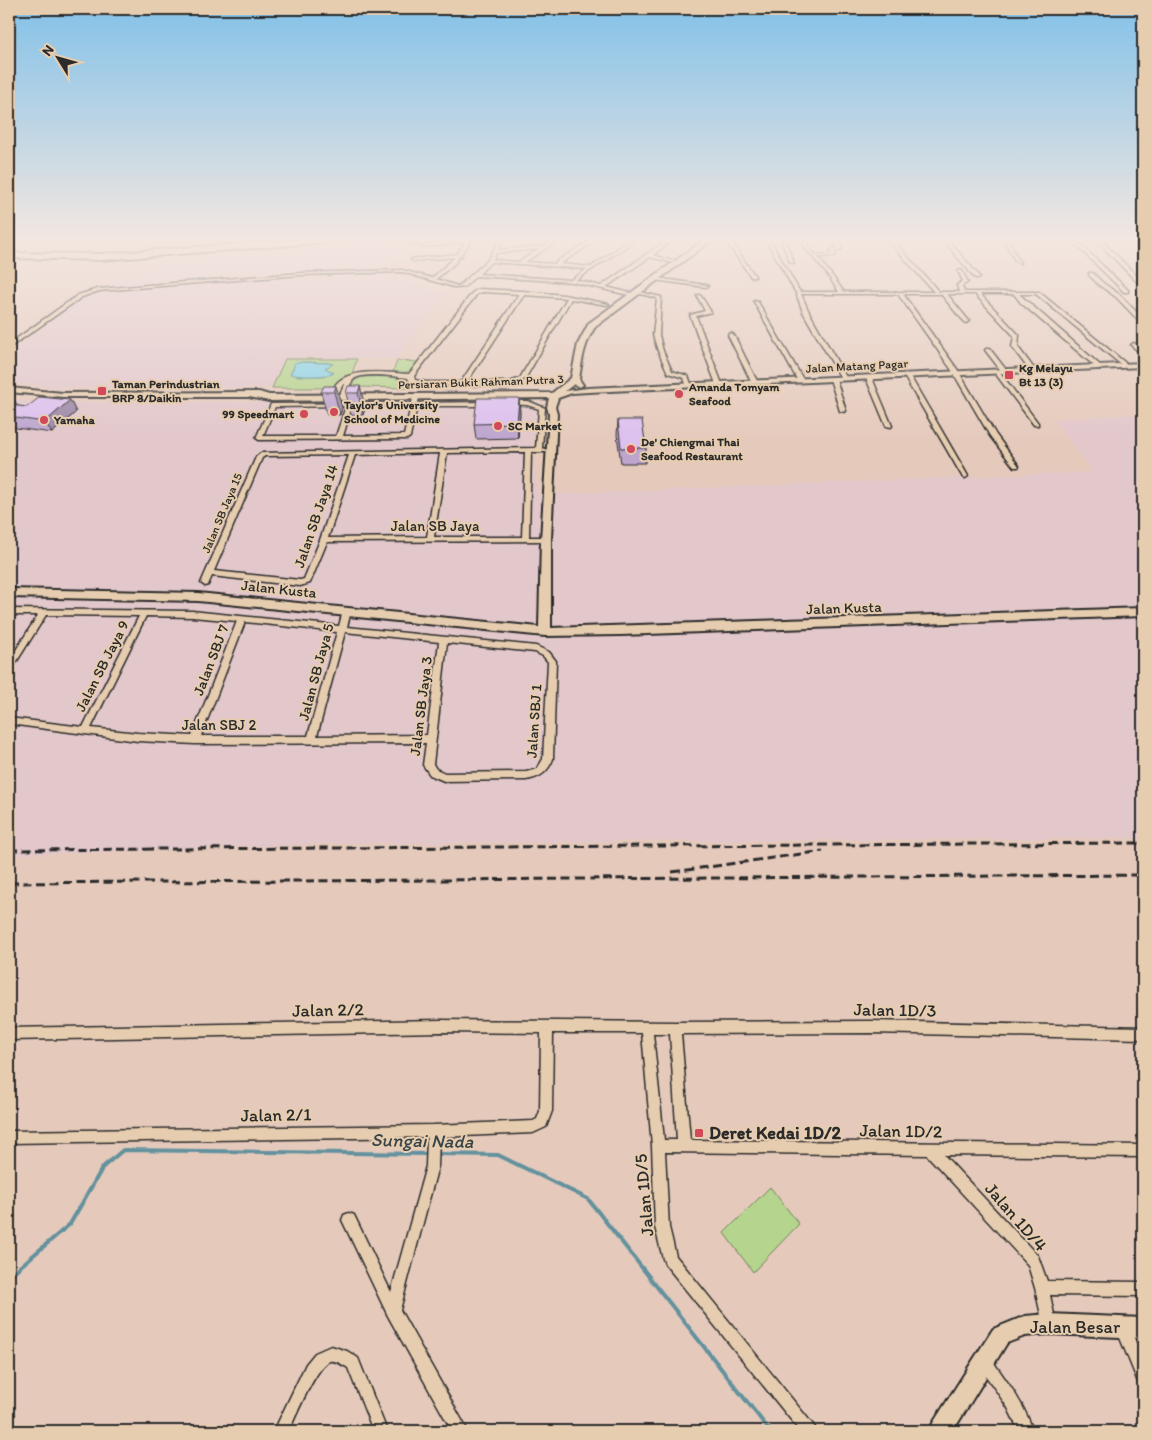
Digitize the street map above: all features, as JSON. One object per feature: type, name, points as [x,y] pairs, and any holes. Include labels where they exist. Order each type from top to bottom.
[{"type":"street","points":[[9,346],[64,307]]},
{"type":"street","points":[[411,376],[463,307]]},
{"type":"street","points":[[463,384],[513,307]]},
{"type":"street","points":[[411,376],[412,381],[422,383],[511,384],[522,379],[564,307]]},
{"type":"street","points":[[545,632],[546,539],[552,410],[563,391],[576,381],[579,349],[584,335],[592,324],[615,307]]},
{"type":"street","points":[[659,307],[656,330],[662,354],[670,373],[686,377],[689,386]]},
{"type":"street","points":[[705,307],[708,312],[694,316],[719,384]]},
{"type":"street","points":[[759,307],[801,381]]},
{"type":"street","points":[[804,307],[844,379]]},
{"type":"street","points":[[909,307],[955,374],[993,436],[1016,466]]},
{"type":"street","points":[[954,307],[955,311],[966,321]]},
{"type":"street","points":[[990,307],[1017,336],[1015,347],[1032,370]]},
{"type":"street","points":[[1029,307],[1098,367]]},
{"type":"street","points":[[1054,307],[1126,366]]},
{"type":"street","points":[[1129,307],[1143,322]]},
{"type":"street","points":[[731,335],[755,383]]},
{"type":"street","points":[[1134,346],[1143,354]]},
{"type":"street","points":[[988,350],[1036,424]]},
{"type":"street","name":"Jalan Matang Pagar","points":[[563,391],[1143,365]]},
{"type":"street","points":[[339,394],[339,384],[355,376],[411,376]]},
{"type":"street","points":[[907,376],[965,476]]},
{"type":"street","points":[[869,378],[889,426]]},
{"type":"street","points":[[833,379],[843,411]]},
{"type":"street","points":[[576,381],[588,390]]},
{"type":"street","points":[[552,410],[535,393],[548,387],[563,391]]},
{"type":"street","name":"Persiaran Bukit Rahman Putra 3","points":[[9,390],[63,395],[252,395],[269,398],[339,394],[490,396]]},
{"type":"street","name":"Persiaran Bukit Rahman Putra 3","points":[[339,394],[415,401],[563,391]]},
{"type":"street","points":[[415,401],[407,437],[259,438],[273,406],[349,405],[415,401]]},
{"type":"street","points":[[502,403],[528,403],[542,408],[539,450]]},
{"type":"street","points":[[339,437],[349,405]]},
{"type":"street","points":[[540,438],[552,438]]},
{"type":"street","points":[[263,454],[551,450]]},
{"type":"street","points":[[430,540],[444,451]]},
{"type":"street","points":[[525,539],[528,451]]},
{"type":"street","name":"Jalan SB Jaya 14","points":[[209,572],[302,583],[308,580],[324,540],[353,452]]},
{"type":"street","name":"Jalan SB Jaya 15","points":[[205,583],[258,456],[263,454]]},
{"type":"street","name":"Jalan SB Jaya","points":[[324,540],[546,539]]},
{"type":"street","name":"Jalan Kusta","points":[[9,593],[198,597],[545,632],[621,631],[1143,612]]},
{"type":"street","name":"Jalan SB Jaya 5","points":[[312,739],[347,611]]},
{"type":"street","points":[[9,612],[192,614],[443,641]]},
{"type":"street","points":[[9,667],[43,613]]},
{"type":"street","name":"Jalan SB Jaya 9","points":[[84,731],[144,613]]},
{"type":"street","name":"Jalan SBJ 7","points":[[196,740],[242,619]]},
{"type":"street","name":"Jalan SBJ 1","points":[[433,772],[444,777],[526,776],[543,769],[548,759],[552,661],[546,654],[536,649],[443,641]]},
{"type":"street","name":"Jalan SB Jaya 3","points":[[433,772],[428,765],[443,641]]},
{"type":"street","name":"Jalan SBJ 2","points":[[9,721],[138,737],[196,740],[430,740]]},
{"type":"street","name":"Jalan 2/2","points":[[9,1034],[431,1026],[647,1028]]},
{"type":"street","points":[[542,1123],[546,1112],[547,1026]]},
{"type":"street","name":"Jalan 1D/3","points":[[647,1028],[871,1027],[1143,1033]]},
{"type":"street","name":"Jalan 1D/5","points":[[647,1028],[658,1146],[662,1227],[670,1259],[809,1431]]},
{"type":"street","points":[[675,1028],[684,1147]]},
{"type":"street","name":"Jalan 2/1","points":[[9,1137],[433,1131],[533,1127],[542,1123]]},
{"type":"street","points":[[393,1311],[432,1166],[433,1131]]},
{"type":"street","name":"Jalan 1D/2","points":[[658,1146],[1143,1151]]},
{"type":"street","name":"Jalan 1D/4","points":[[930,1149],[1033,1261],[1042,1288],[1049,1324]]},
{"type":"street","points":[[349,1220],[393,1311],[460,1431]]},
{"type":"street","points":[[1042,1288],[1143,1289]]},
{"type":"street","name":"Jalan Besar","points":[[941,1431],[1000,1336],[1025,1326],[1049,1324],[1143,1328]]},
{"type":"street","points":[[1123,1328],[1143,1377]]},
{"type":"street","points":[[281,1431],[311,1369],[320,1358],[331,1353],[342,1356],[353,1363],[380,1431]]},
{"type":"street","points":[[983,1361],[1010,1396],[1026,1431]]},
{"type":"shaded area","points":[[70,307],[437,307],[395,359],[285,359],[272,388],[52,388],[9,382],[9,352]]},
{"type":"shaded area","points":[[9,399],[39,403],[529,400],[540,403],[531,447],[538,495],[1093,472],[1053,419],[1143,414],[1143,838],[342,843],[9,855]]},
{"type":"green space","points":[[285,359],[357,359],[352,374],[330,388],[272,388]],"holes":[[[304,362],[329,363],[324,368],[334,373],[330,375],[296,376],[294,367]]]},
{"type":"green space","points":[[397,361],[420,362],[408,372],[393,372]]},
{"type":"green space","points":[[362,377],[396,378],[408,383],[413,388],[352,386],[354,381]]},
{"type":"green space","points":[[770,1187],[799,1224],[753,1272],[724,1233]]},
{"type":"water","points":[[297,362],[333,364],[325,368],[334,373],[313,376],[290,374],[294,364]]},
{"type":"building","points":[[324,386],[336,386],[334,392],[321,392]]},
{"type":"building","points":[[348,386],[360,386],[358,393],[346,393]]},
{"type":"building","points":[[40,397],[70,400],[45,422],[9,417],[9,405],[27,407]]},
{"type":"building","points":[[477,398],[519,398],[517,423],[474,424]]},
{"type":"building","points":[[618,420],[642,420],[646,448],[621,448]]},
{"type":"waterway","name":"Sungai Nada","points":[[9,1276],[70,1224],[103,1167],[123,1150],[429,1154]]},
{"type":"waterway","name":"Sungai Nada","points":[[437,1154],[498,1155],[588,1199],[770,1431]]},
{"type":"railway","points":[[9,850],[1143,843]]},
{"type":"railway","points":[[672,872],[823,851]]},
{"type":"railway","points":[[9,883],[1143,875]]},
{"type":"place","name":"Kg Melayu Bt 13 (3)","points":[[1009,375]]},
{"type":"place","name":"Taman Perindustrian BRP 8/Daikin","points":[[102,391]]},
{"type":"place","name":"Amanda Tomyam Seafood","points":[[679,394]]},
{"type":"place","name":"Taylor's University School of Medicine","points":[[334,412]]},
{"type":"place","name":"99 Speedmart","points":[[304,414]]},
{"type":"place","name":"Yamaha","points":[[44,420]]},
{"type":"place","name":"SC Market","points":[[498,426]]},
{"type":"place","name":"De' Chiengmai Thai Seafood Restaurant","points":[[631,449]]},
{"type":"place","name":"Deret Kedai 1D/2","points":[[699,1133]]}]
